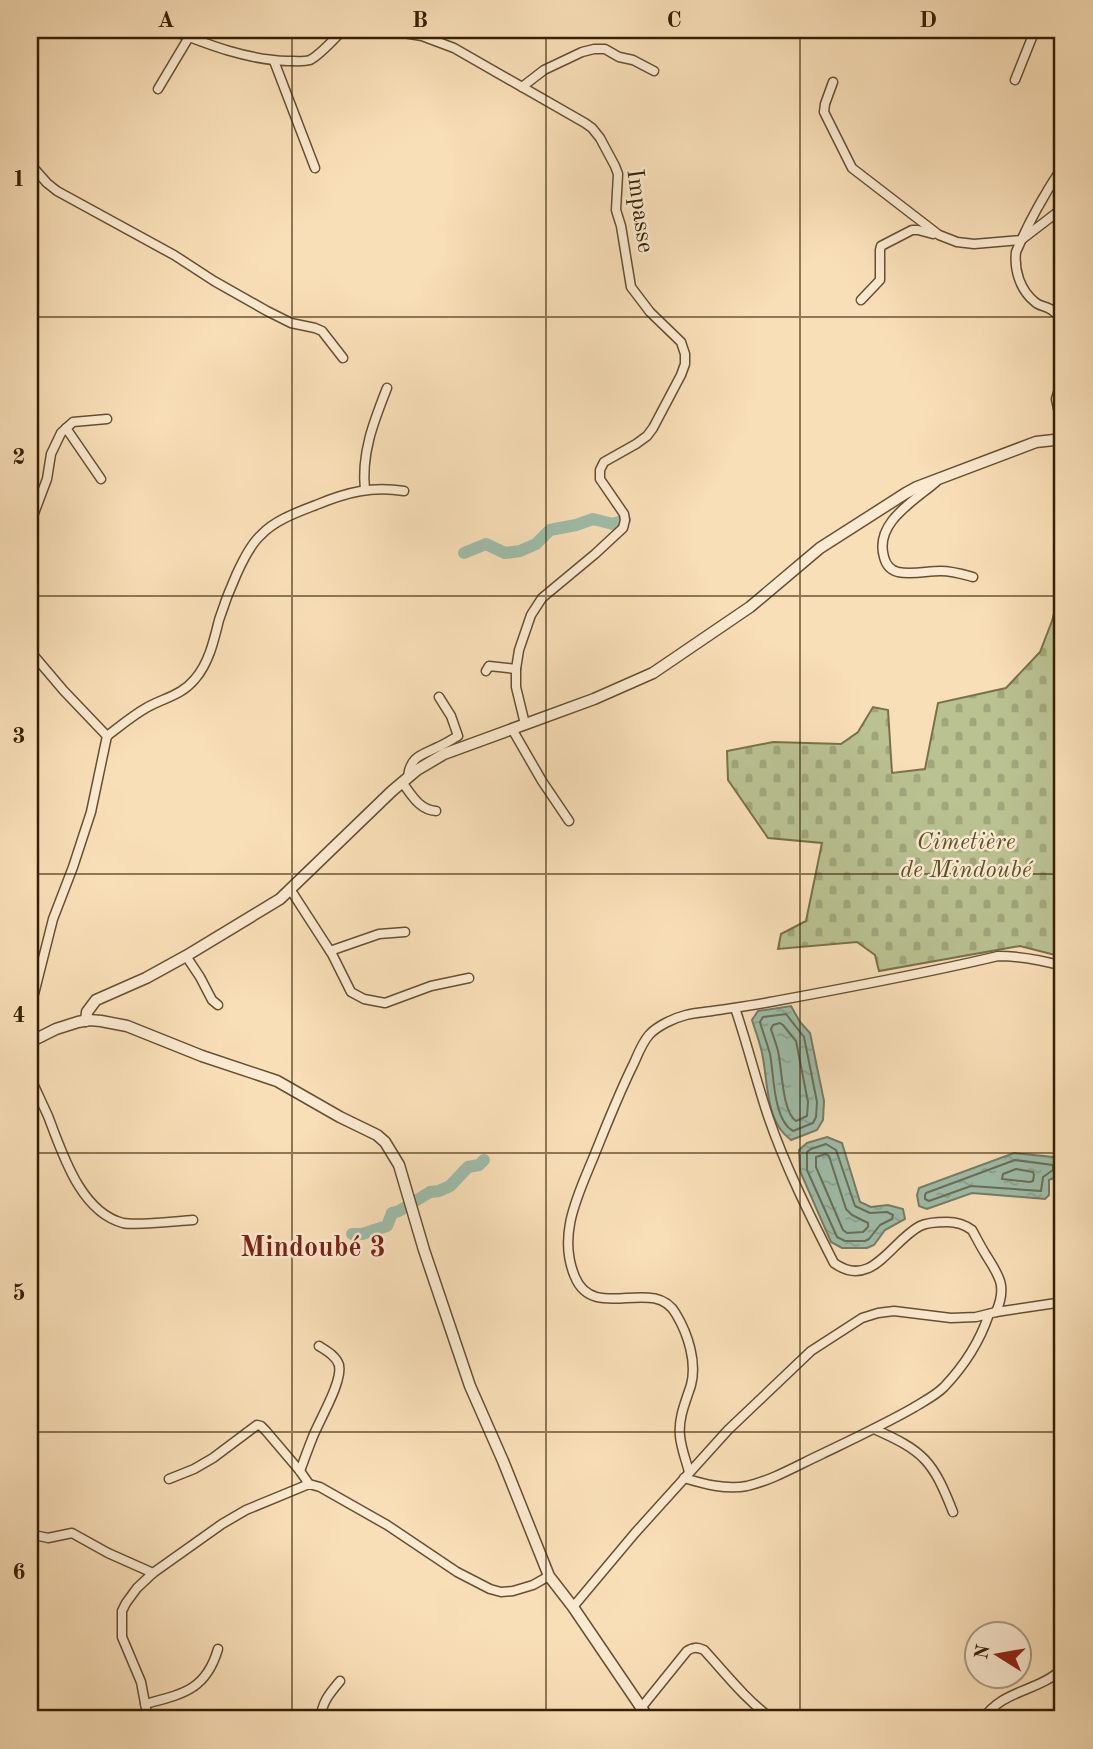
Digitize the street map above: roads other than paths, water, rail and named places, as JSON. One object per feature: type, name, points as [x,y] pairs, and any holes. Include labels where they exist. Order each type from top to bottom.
[{"type":"street","points":[[171,30],[249,57],[302,62],[321,51],[342,30]]},
{"type":"street","name":"Impasse","points":[[385,30],[422,36],[454,48],[592,128],[618,174],[616,210],[631,287],[650,312],[681,342],[685,354],[681,375],[653,428],[636,444],[604,462],[600,470],[600,479],[624,514],[622,528],[542,598],[523,633],[516,669],[516,687],[525,724]]},
{"type":"street","points":[[1015,80],[1035,30]]},
{"type":"street","points":[[158,89],[189,37]]},
{"type":"street","points":[[522,87],[544,70],[594,49],[633,60],[654,71]]},
{"type":"street","points":[[274,61],[315,168]]},
{"type":"street","points":[[833,82],[824,112],[852,168],[939,236]]},
{"type":"street","points":[[30,164],[57,191],[88,210],[129,230],[267,311],[291,323],[322,331],[343,358]]},
{"type":"street","points":[[1063,166],[1046,191],[1021,240],[1015,259],[1020,283],[1029,297],[1037,305],[1048,307],[1063,319]]},
{"type":"street","points":[[861,300],[880,280],[880,250],[885,243],[912,230],[974,244],[1021,240],[1063,211]]},
{"type":"street","points":[[1063,377],[1056,399],[1063,433]]},
{"type":"street","points":[[365,490],[364,462],[367,444],[387,388]]},
{"type":"street","points":[[30,524],[47,479],[51,454],[61,433],[74,422],[107,419]]},
{"type":"street","points":[[65,428],[101,479]]},
{"type":"street","points":[[86,1021],[87,1012],[96,1000],[146,978],[280,899],[405,779],[444,754],[594,699],[653,673],[750,607],[820,548],[906,493],[1036,442],[1063,439]]},
{"type":"street","points":[[941,478],[888,524],[882,548],[885,561],[895,572],[921,573],[938,570],[973,577]]},
{"type":"street","points":[[30,1010],[53,919],[91,812],[107,736],[145,709],[180,692],[197,677],[205,663],[225,604],[250,550],[262,533],[328,500],[365,490],[382,488],[404,491]]},
{"type":"street","points":[[30,651],[107,736]]},
{"type":"street","points":[[486,671],[489,667],[516,669]]},
{"type":"street","points":[[436,811],[424,808],[417,802],[405,779],[413,760],[458,736],[451,716],[439,697]]},
{"type":"street","points":[[512,729],[569,821]]},
{"type":"street","points":[[290,890],[330,951],[351,992],[365,999],[385,1003],[431,986],[469,978]]},
{"type":"street","points":[[330,951],[379,934],[405,932]]},
{"type":"street","points":[[186,956],[212,1000],[218,1005]]},
{"type":"street","points":[[687,1475],[680,1424],[694,1367],[677,1315],[671,1306],[648,1297],[594,1297],[582,1289],[575,1279],[567,1242],[567,1232],[584,1177],[620,1092],[649,1035],[664,1024],[686,1015],[879,982],[998,956],[1031,958],[1063,966]]},
{"type":"street","points":[[687,1475],[726,1488],[747,1486],[775,1476],[874,1429],[935,1395],[943,1387],[968,1357],[1001,1301],[1002,1287],[999,1276],[972,1230],[965,1225],[942,1222],[920,1225],[875,1265],[865,1270],[843,1269],[834,1263],[800,1193],[768,1117],[735,1008]]},
{"type":"street","points":[[30,1042],[67,1025],[86,1021],[127,1026],[202,1056],[287,1085],[385,1142],[399,1165],[424,1250],[470,1386],[549,1576],[649,1719]]},
{"type":"street","points":[[30,1077],[67,1164],[79,1187],[95,1206],[114,1219],[129,1224],[194,1220]]},
{"type":"street","points":[[573,1608],[728,1430],[811,1352],[862,1318],[894,1311],[951,1318],[976,1317],[1063,1302]]},
{"type":"street","points":[[300,1471],[340,1371],[333,1356],[319,1346]]},
{"type":"street","points":[[169,1479],[213,1458],[257,1425],[266,1431],[309,1484]]},
{"type":"street","points":[[874,1429],[906,1445],[927,1461],[942,1485],[953,1512]]},
{"type":"street","points":[[148,1719],[141,1682],[125,1647],[121,1629],[122,1611],[126,1602],[153,1573],[222,1524],[246,1510],[309,1484],[320,1487],[387,1525],[457,1572],[490,1589],[501,1592],[523,1589],[549,1576]]},
{"type":"street","points":[[30,1534],[48,1538],[77,1534],[108,1553],[153,1573]]},
{"type":"street","points":[[641,1708],[687,1651],[698,1647],[704,1650],[727,1679],[772,1719]]},
{"type":"street","points":[[145,1704],[182,1693],[195,1686],[213,1665],[218,1649]]},
{"type":"street","points":[[983,1719],[992,1706],[1045,1682],[1063,1668]]},
{"type":"street","points":[[321,1719],[321,1707],[340,1681]]},
{"type":"water","points":[[791,1006],[810,1033],[824,1101],[823,1120],[817,1130],[791,1140],[772,1113],[762,1053],[752,1020],[758,1011]]},
{"type":"water","points":[[827,1137],[842,1143],[860,1202],[871,1207],[888,1205],[903,1209],[905,1219],[885,1230],[874,1245],[867,1248],[842,1248],[831,1242],[800,1171],[799,1150],[807,1143]]},
{"type":"water","points":[[1014,1153],[1063,1158],[1063,1181],[1060,1175],[1049,1180],[1049,1195],[1045,1199],[972,1193],[927,1209],[919,1206],[919,1188]]},
{"type":"waterway","points":[[464,553],[486,544],[505,553],[520,551],[536,544],[550,530],[593,519],[613,524],[625,520]]},
{"type":"waterway","points":[[352,1234],[362,1234],[387,1226],[392,1213],[430,1192],[450,1186],[468,1167],[479,1165],[484,1160]]},
{"type":"district","name":"Mindoubé 3","points":[[313,1249]]},
{"type":"park label","name":"Cimetière de Mindoubé","points":[[966,857]]}]
